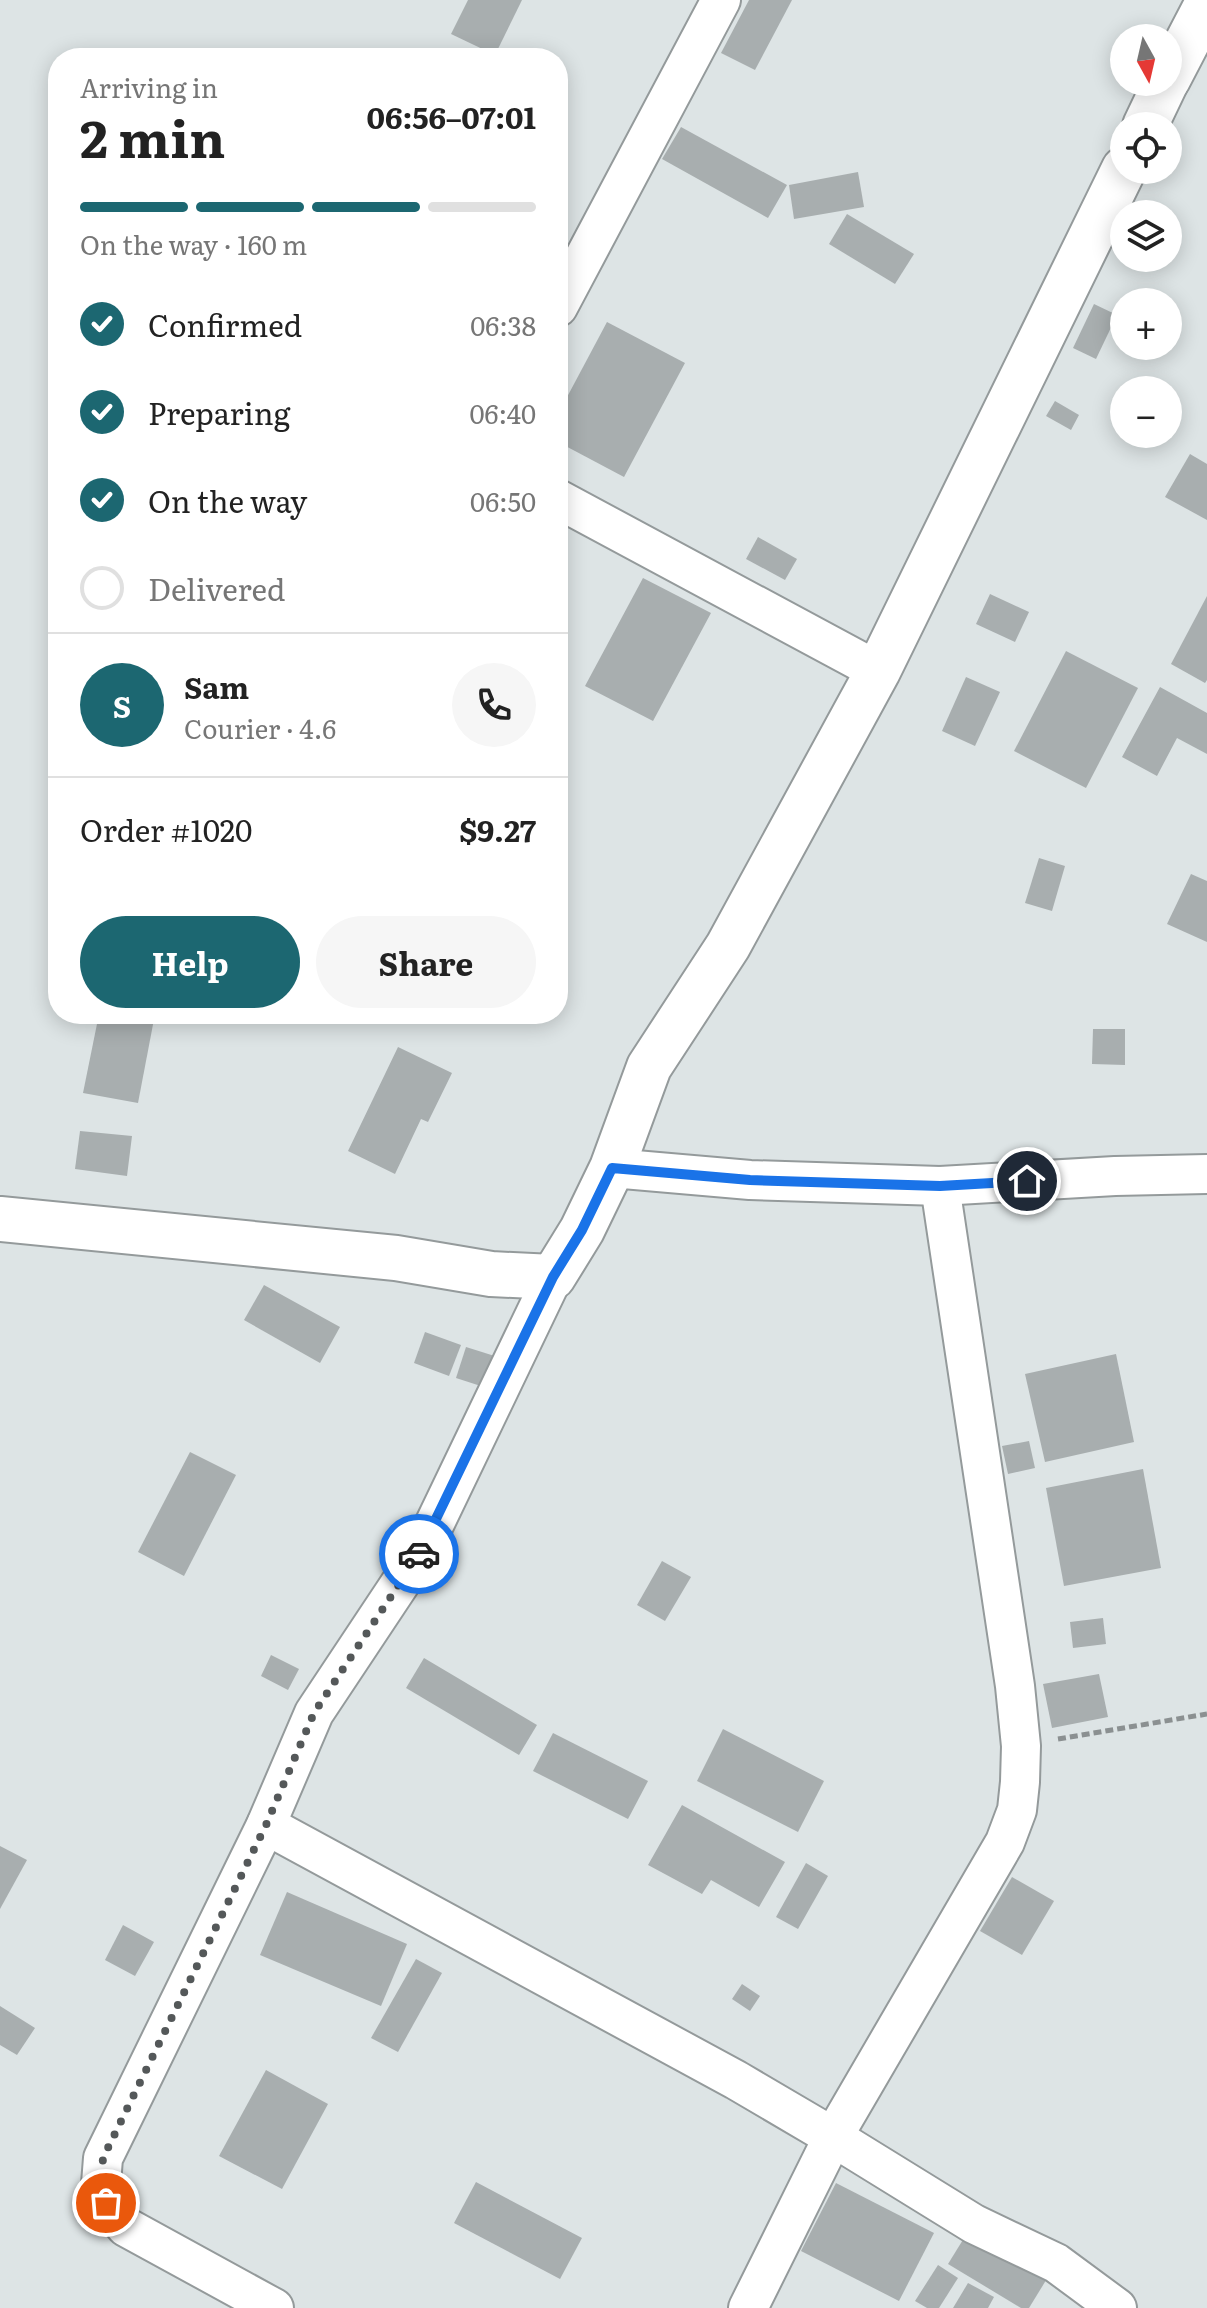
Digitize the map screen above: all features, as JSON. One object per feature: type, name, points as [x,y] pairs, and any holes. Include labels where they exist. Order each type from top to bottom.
[{"type":"street","points":[[568,288],[721,0]]},
{"type":"street","points":[[1182,52],[1207,4]]},
{"type":"street","points":[[274,2308],[126,2227],[106,2203],[101,2184],[103,2158],[266,1825],[314,1713],[421,1552],[553,1277],[582,1230],[612,1168],[649,1067],[728,946],[878,671],[1117,184]]},
{"type":"street","points":[[568,504],[878,671]]},
{"type":"street","points":[[612,1168],[750,1180],[940,1186],[1207,1174]]},
{"type":"street","points":[[748,2308],[833,2137],[1005,1842],[1017,1810],[1021,1746],[1015,1686],[940,1186]]},
{"type":"street","points":[[0,1219],[396,1258],[491,1274],[553,1277]]},
{"type":"street","points":[[266,1825],[736,2080],[974,2224],[1056,2263],[1117,2308]]},
{"type":"path","points":[[1021,1746],[1207,1714]]},
{"type":"building","points":[[468,0],[522,0],[498,48],[480,48],[451,34]]},
{"type":"building","points":[[749,0],[792,0],[755,70],[721,53]]},
{"type":"building","points":[[681,127],[787,185],[768,218],[662,159]]},
{"type":"building","points":[[858,172],[864,207],[794,219],[789,185]]},
{"type":"building","points":[[847,214],[914,254],[895,284],[829,244]]},
{"type":"building","points":[[1094,304],[1110,312],[1110,330],[1096,359],[1073,348]]},
{"type":"building","points":[[607,322],[685,363],[624,477],[568,447],[568,395]]},
{"type":"building","points":[[1055,401],[1079,415],[1071,430],[1046,416]]},
{"type":"building","points":[[1190,454],[1207,464],[1207,520],[1165,497]]},
{"type":"building","points":[[758,537],[797,559],[785,580],[746,559]]},
{"type":"building","points":[[643,578],[711,613],[653,721],[585,686]]},
{"type":"building","points":[[990,594],[1029,612],[1015,642],[976,624]]},
{"type":"building","points":[[1207,596],[1207,680],[1205,683],[1171,664]]},
{"type":"building","points":[[1066,651],[1138,688],[1086,788],[1014,751]]},
{"type":"building","points":[[966,677],[1000,692],[975,746],[942,731]]},
{"type":"building","points":[[1160,687],[1207,713],[1207,754],[1177,738],[1157,776],[1122,757]]},
{"type":"building","points":[[1039,858],[1065,866],[1052,911],[1025,903]]},
{"type":"building","points":[[1191,874],[1207,881],[1207,942],[1167,924]]},
{"type":"building","points":[[97,1024],[153,1024],[138,1103],[83,1093]]},
{"type":"building","points":[[1093,1029],[1125,1029],[1125,1065],[1092,1064]]},
{"type":"building","points":[[398,1047],[452,1073],[428,1122],[421,1119],[395,1174],[348,1151]]},
{"type":"building","points":[[80,1131],[132,1136],[127,1176],[75,1169]]},
{"type":"building","points":[[264,1285],[340,1327],[320,1363],[244,1320]]},
{"type":"building","points":[[425,1332],[461,1345],[449,1376],[414,1363]]},
{"type":"building","points":[[466,1347],[501,1358],[490,1389],[456,1378]]},
{"type":"building","points":[[1116,1354],[1134,1442],[1045,1462],[1025,1374]]},
{"type":"building","points":[[1029,1441],[1035,1468],[1008,1474],[1002,1446]]},
{"type":"building","points":[[190,1452],[236,1475],[184,1576],[138,1552]]},
{"type":"building","points":[[1143,1469],[1161,1568],[1064,1586],[1046,1488]]},
{"type":"building","points":[[662,1561],[691,1577],[665,1621],[637,1605]]},
{"type":"building","points":[[1103,1618],[1106,1644],[1073,1648],[1070,1622]]},
{"type":"building","points":[[271,1655],[299,1669],[288,1690],[261,1676]]},
{"type":"building","points":[[424,1658],[537,1725],[519,1755],[406,1688]]},
{"type":"building","points":[[1099,1674],[1108,1717],[1052,1728],[1043,1684]]},
{"type":"building","points":[[723,1729],[824,1781],[798,1832],[697,1781]]},
{"type":"building","points":[[553,1733],[648,1781],[628,1819],[533,1771]]},
{"type":"building","points":[[682,1805],[785,1862],[759,1907],[711,1880],[702,1894],[648,1865]]},
{"type":"building","points":[[0,1846],[27,1860],[0,1909]]},
{"type":"building","points":[[806,1863],[828,1876],[798,1929],[776,1917]]},
{"type":"building","points":[[1012,1877],[1054,1901],[1022,1955],[980,1931]]},
{"type":"building","points":[[287,1892],[407,1944],[381,2006],[260,1955]]},
{"type":"building","points":[[123,1925],[154,1942],[135,1976],[105,1960]]},
{"type":"building","points":[[416,1959],[442,1973],[398,2052],[371,2038]]},
{"type":"building","points":[[742,1984],[760,1996],[750,2011],[732,1999]]},
{"type":"building","points":[[0,2006],[35,2028],[17,2055],[0,2045]]},
{"type":"building","points":[[266,2070],[328,2104],[282,2189],[219,2156]]},
{"type":"building","points":[[476,2182],[582,2238],[560,2279],[454,2223]]},
{"type":"building","points":[[836,2183],[934,2233],[899,2301],[801,2251]]},
{"type":"building","points":[[969,2230],[1048,2277],[1029,2308],[1021,2308],[948,2264]]},
{"type":"building","points":[[938,2265],[958,2278],[939,2308],[927,2308],[915,2301]]},
{"type":"building","points":[[968,2283],[994,2297],[988,2308],[953,2308]]},
{"type":"way so far","points":[[106,2203],[101,2184],[103,2158],[266,1825],[314,1713],[419,1554]]},
{"type":"route","points":[[419,1554],[553,1277],[582,1230],[612,1168],[750,1180],[940,1186],[1027,1181]]}]
